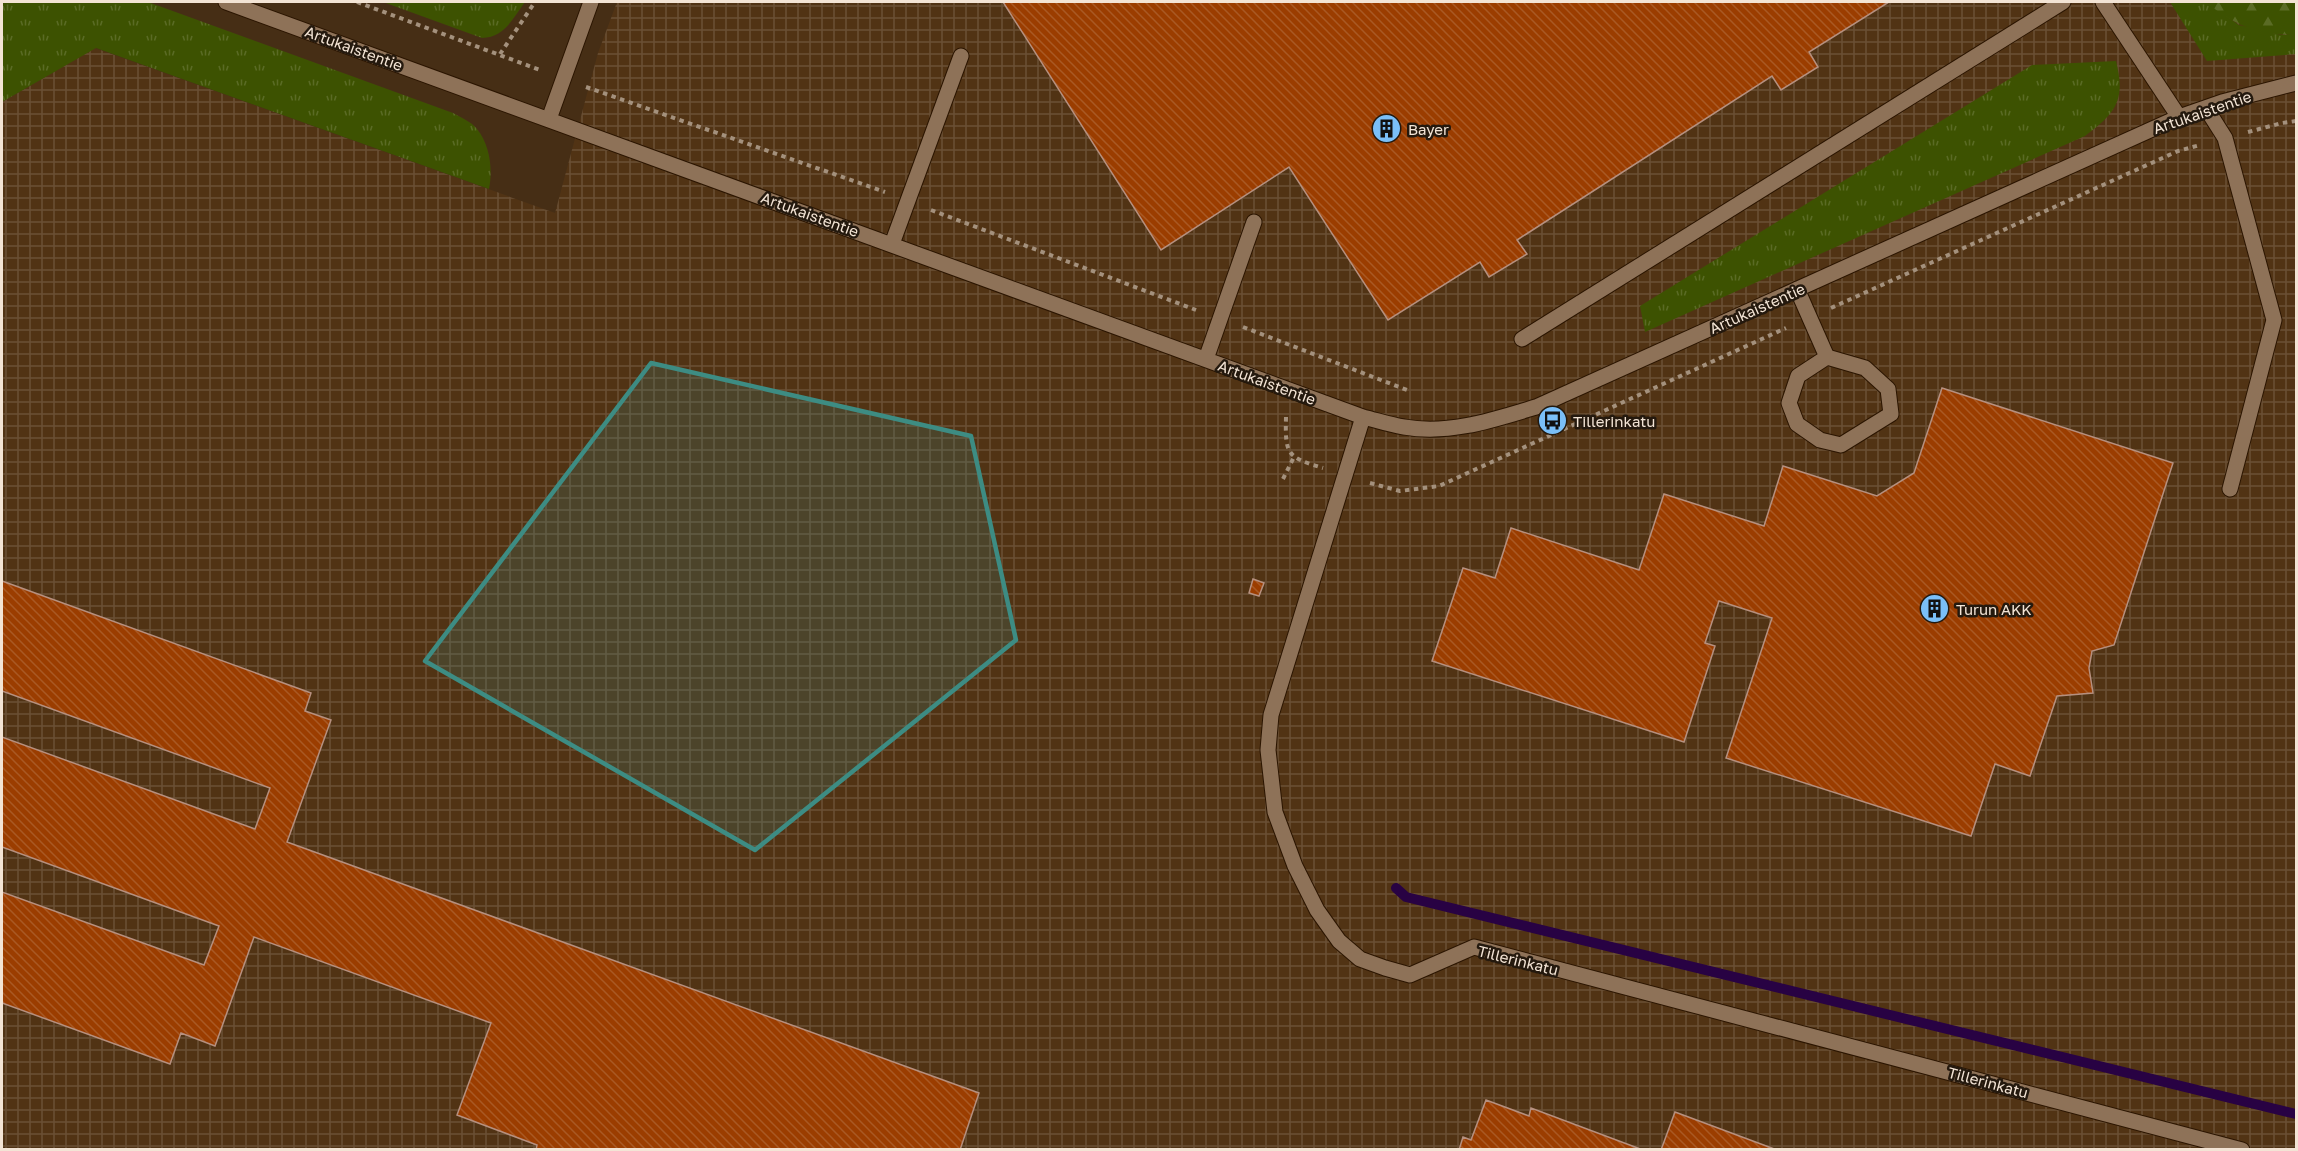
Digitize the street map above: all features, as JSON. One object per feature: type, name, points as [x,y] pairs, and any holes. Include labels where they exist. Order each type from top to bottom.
[{"type":"street","name":"Artukaistentie","points":[[226,2],[1363,417],[1404,427],[1434,430],[1497,419],[1536,407],[2179,117],[2296,83]]},
{"type":"street","points":[[549,119],[591,2]]},
{"type":"street","points":[[1522,339],[2063,2]]},
{"type":"street","points":[[2103,2],[2179,117]]},
{"type":"street","points":[[892,244],[961,56]]},
{"type":"street","points":[[2206,108],[2225,138],[2274,320],[2229,489]]},
{"type":"street","points":[[1206,359],[1254,222]]},
{"type":"street","points":[[1797,289],[1827,357]]},
{"type":"street","points":[[1827,357],[1865,368],[1888,389],[1892,414],[1841,446],[1820,440],[1797,424],[1789,403],[1798,376],[1827,357]]},
{"type":"street","name":"Tillerinkatu","points":[[1363,417],[1271,715],[1268,750],[1275,812],[1295,866],[1317,910],[1339,941],[1360,958],[1410,975],[1474,947],[2242,1149]]},
{"type":"path","points":[[500,54],[535,2]]},
{"type":"path","points":[[1380,486],[1400,492],[1439,486],[2178,151],[2296,121]]},
{"type":"path","points":[[1286,417],[1286,447],[1294,457],[1307,463]]},
{"type":"path","points":[[1282,479],[1294,457]]},
{"type":"highlighted area","points":[[651,363],[971,436],[1016,640],[755,850],[425,661]]},
{"type":"shaded area","points":[[617,2],[2296,2],[2296,1149],[2,1149],[2,102],[95,48],[555,213],[598,53]]},
{"type":"green space","points":[[2,2],[148,2],[453,113],[475,126],[485,142],[491,173],[489,189],[96,48],[2,102]]},
{"type":"green space","points":[[383,2],[525,2],[503,30],[490,37],[482,38]]},
{"type":"green space","points":[[2170,2],[2206,2],[2239,25],[2281,35],[2296,35],[2296,54],[2207,61]]},
{"type":"green space","points":[[2206,2],[2296,2],[2296,35],[2282,35],[2248,28]]},
{"type":"green space","points":[[2116,61],[2120,86],[2116,104],[2104,120],[2085,136],[1645,332],[1640,306],[2032,65]]},
{"type":"building","name":"Bayer","points":[[1003,2],[1889,2],[1809,52],[1818,67],[1781,90],[1772,76],[1517,240],[1527,254],[1489,277],[1480,262],[1388,320],[1289,167],[1161,250]]},
{"type":"building","name":"Turun AKK","points":[[1942,388],[2173,463],[2114,645],[2092,651],[2089,668],[2093,693],[2057,696],[2030,776],[1995,764],[1971,836],[1726,758],[1772,618],[1719,601],[1705,643],[1715,646],[1684,742],[1432,661],[1463,568],[1495,578],[1511,528],[1639,570],[1664,494],[1764,526],[1783,466],[1877,496],[1914,473]]},
{"type":"building","points":[[1253,579],[1264,583],[1259,596],[1249,593]]},
{"type":"building","points":[[2,581],[311,693],[305,711],[331,720],[287,842],[979,1093],[960,1150],[536,1150],[537,1145],[457,1115],[491,1023],[254,937],[215,1046],[181,1033],[170,1064],[2,1003],[2,892],[204,965],[219,926],[2,847],[2,737],[255,829],[270,788],[2,691]]},
{"type":"building","points":[[1486,1100],[1529,1116],[1531,1108],[1643,1150],[1459,1150],[1463,1137],[1471,1140]]},
{"type":"building","points":[[1675,1112],[1777,1150],[1661,1150]]},
{"type":"waterway","points":[[1396,888],[1406,897],[2296,1114]]},
{"type":"place","name":"Bayer","points":[[1387,129]]},
{"type":"place","name":"Tillerinkatu","points":[[1552,421]]},
{"type":"place","name":"Turun AKK","points":[[1935,609]]}]
